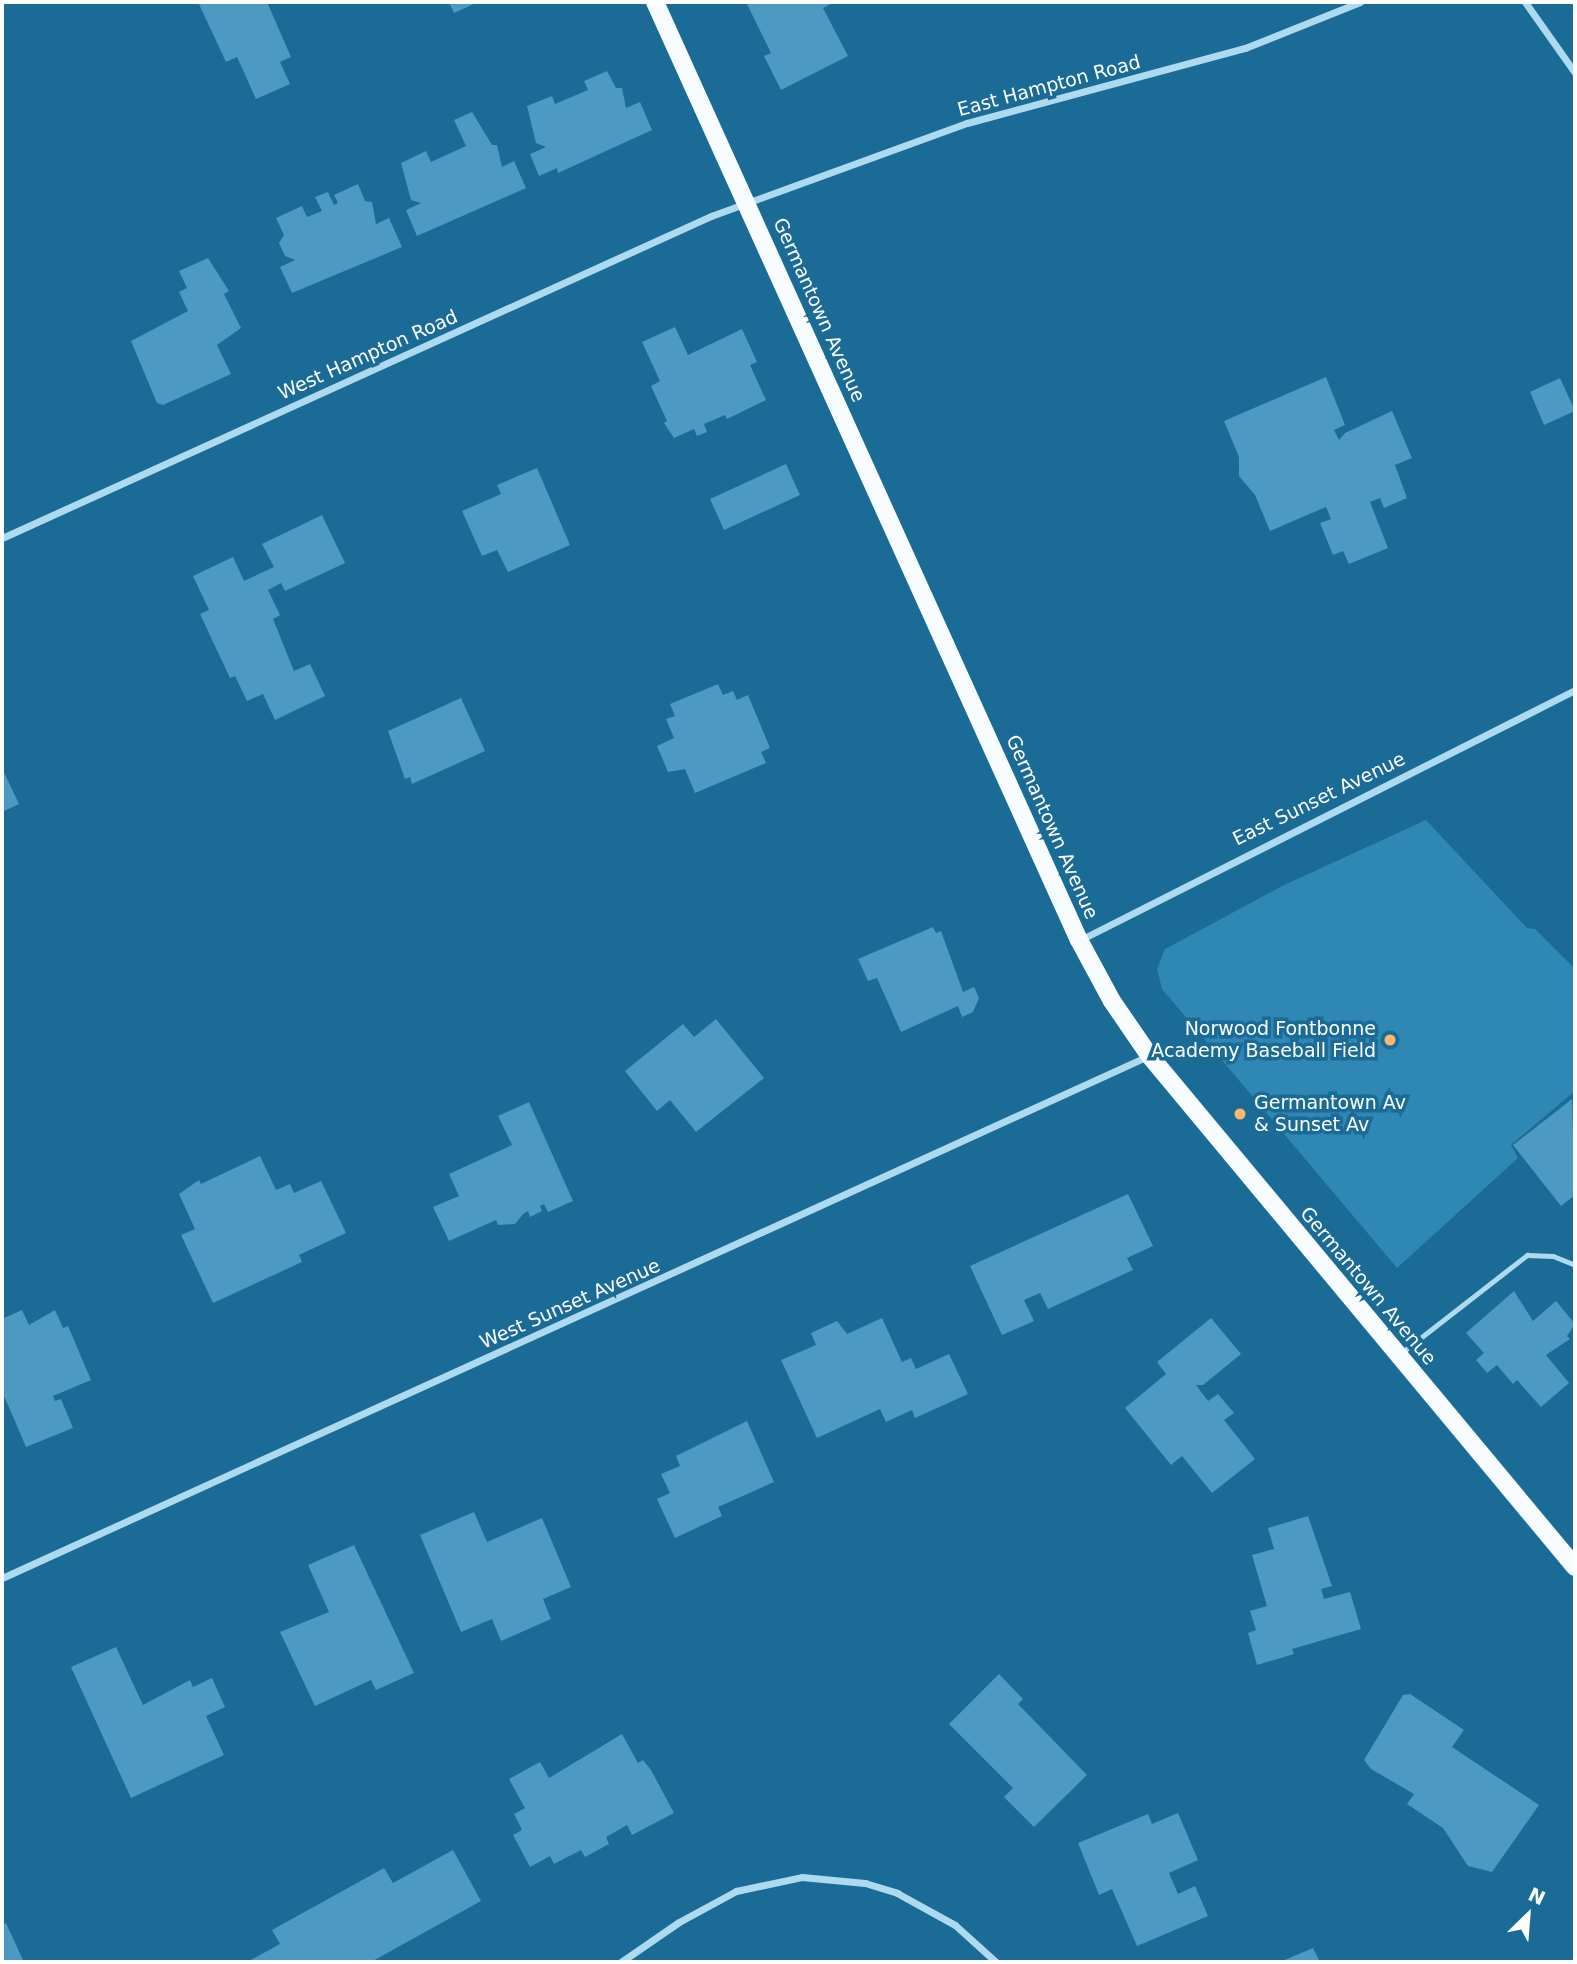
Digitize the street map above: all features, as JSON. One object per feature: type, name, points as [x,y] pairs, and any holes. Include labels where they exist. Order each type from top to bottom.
[{"type":"main road","name":"Germantown Avenue","points":[[655,2],[1079,940],[1149,1055],[1575,1567]]},
{"type":"street","name":"East Hampton Road","points":[[748,204],[967,123],[1245,48],[1360,2]]},
{"type":"street","points":[[1525,2],[1575,74]]},
{"type":"street","name":"West Hampton Road","points":[[2,538],[711,216],[748,204]]},
{"type":"street","name":"East Sunset Avenue","points":[[1079,940],[1575,690]]},
{"type":"street","name":"West Sunset Avenue","points":[[2,1577],[1149,1055]]},
{"type":"street","points":[[621,1962],[679,1922],[736,1891],[802,1877],[865,1883],[897,1892],[955,1925],[996,1962]]},
{"type":"lane","points":[[1398,1355],[1527,1255],[1553,1255],[1575,1265]]},
{"type":"shaded area","name":"Norwood Fontbonne Academy Baseball Field","points":[[1426,820],[1527,928],[1535,929],[1575,969],[1575,1091],[1511,1145],[1518,1158],[1397,1268],[1162,989],[1157,969],[1165,949],[1282,886]]},
{"type":"building","points":[[198,2],[267,2],[291,57],[280,62],[290,84],[256,99],[237,57],[226,62]]},
{"type":"building","points":[[449,2],[478,2],[454,13]]},
{"type":"building","points":[[746,2],[835,2],[823,8],[848,56],[781,90],[764,56],[771,53]]},
{"type":"building","points":[[607,71],[616,88],[622,88],[626,108],[640,102],[652,130],[558,173],[557,168],[539,176],[530,154],[546,147],[536,143],[527,106],[552,96],[555,104],[588,90],[584,81]]},
{"type":"building","points":[[472,112],[492,145],[497,145],[502,167],[514,161],[526,188],[417,236],[406,210],[421,203],[411,200],[401,163],[426,151],[431,162],[466,146],[454,120]]},
{"type":"building","points":[[358,184],[365,201],[372,202],[376,224],[389,218],[402,247],[292,293],[280,267],[295,260],[285,256],[279,243],[284,235],[276,218],[302,206],[307,217],[322,211],[315,197],[328,192],[334,205],[338,203],[334,195]]},
{"type":"building","points":[[208,258],[229,291],[224,294],[241,328],[217,345],[231,374],[163,405],[157,403],[131,341],[188,311],[179,292],[187,288],[179,271]]},
{"type":"building","points":[[675,327],[688,355],[742,329],[757,362],[750,365],[766,400],[727,419],[725,415],[704,424],[707,432],[697,436],[694,429],[674,438],[664,423],[667,421],[651,386],[660,381],[642,342]]},
{"type":"building","points":[[1326,377],[1345,425],[1334,430],[1339,440],[1345,433],[1392,411],[1412,458],[1395,465],[1407,498],[1384,508],[1380,498],[1370,502],[1388,548],[1349,564],[1343,551],[1333,555],[1320,523],[1331,519],[1326,507],[1270,531],[1255,495],[1239,476],[1239,457],[1224,421]]},
{"type":"building","points":[[1560,378],[1575,411],[1544,425],[1530,392]]},
{"type":"building","points":[[786,464],[800,495],[724,530],[710,499]]},
{"type":"building","points":[[537,468],[570,545],[508,572],[497,550],[482,556],[462,511],[501,494],[497,485]]},
{"type":"building","points":[[322,515],[345,563],[285,591],[281,583],[268,590],[280,615],[273,619],[294,671],[310,664],[325,696],[275,720],[263,694],[247,701],[235,676],[230,678],[200,614],[209,610],[193,576],[233,557],[244,581],[274,567],[262,544]]},
{"type":"building","points":[[718,684],[723,695],[733,691],[737,700],[748,695],[770,748],[761,752],[766,763],[695,793],[685,769],[668,772],[657,746],[674,738],[666,719],[675,716],[670,704]]},
{"type":"building","points":[[461,698],[485,751],[412,784],[410,777],[405,779],[388,731]]},
{"type":"building","points":[[2,768],[19,804],[2,812]]},
{"type":"building","points":[[933,927],[936,933],[941,931],[963,992],[974,987],[979,998],[973,1012],[962,1017],[958,1006],[901,1032],[877,978],[868,981],[858,959]]},
{"type":"building","points":[[716,1019],[764,1078],[696,1132],[670,1100],[657,1111],[625,1071],[683,1024],[694,1037]]},
{"type":"building","points":[[1572,1099],[1575,1195],[1561,1206],[1513,1145]]},
{"type":"building","points":[[529,1102],[573,1201],[548,1212],[544,1204],[540,1206],[542,1211],[530,1217],[528,1211],[515,1224],[498,1225],[496,1220],[449,1241],[433,1207],[459,1196],[449,1174],[512,1145],[498,1116]]},
{"type":"building","points":[[260,1156],[276,1190],[290,1184],[294,1193],[321,1181],[346,1233],[299,1255],[302,1262],[213,1303],[181,1235],[195,1229],[179,1194],[199,1180],[201,1184]]},
{"type":"building","points":[[1128,1194],[1153,1246],[1127,1258],[1133,1270],[1048,1309],[1040,1293],[1024,1300],[1034,1321],[1002,1335],[970,1266]]},
{"type":"building","points":[[1514,1291],[1533,1321],[1556,1301],[1575,1324],[1567,1336],[1570,1339],[1546,1355],[1569,1383],[1541,1407],[1517,1380],[1513,1384],[1497,1365],[1487,1373],[1476,1360],[1484,1353],[1466,1333]]},
{"type":"building","points":[[22,1310],[29,1325],[55,1310],[63,1328],[68,1326],[91,1380],[53,1396],[55,1401],[61,1399],[73,1428],[26,1447],[2,1391],[2,1319]]},
{"type":"building","points":[[882,1318],[902,1362],[911,1358],[916,1369],[949,1354],[968,1394],[915,1418],[912,1410],[886,1422],[880,1409],[817,1438],[781,1360],[816,1345],[811,1333],[837,1321],[847,1334]]},
{"type":"building","points":[[1211,1318],[1241,1354],[1203,1385],[1196,1385],[1208,1401],[1218,1394],[1234,1413],[1224,1420],[1255,1459],[1212,1493],[1182,1456],[1171,1465],[1125,1408],[1166,1374],[1157,1362]]},
{"type":"building","points":[[747,1421],[774,1482],[718,1507],[722,1516],[675,1538],[657,1499],[670,1493],[661,1474],[680,1466],[676,1456]]},
{"type":"building","points":[[474,1512],[487,1542],[542,1518],[571,1587],[543,1599],[551,1619],[501,1641],[492,1619],[461,1632],[420,1535]]},
{"type":"building","points":[[1308,1516],[1332,1586],[1321,1589],[1324,1599],[1350,1592],[1361,1629],[1292,1649],[1294,1654],[1257,1665],[1248,1633],[1256,1630],[1250,1611],[1267,1606],[1252,1555],[1274,1549],[1268,1528]]},
{"type":"building","points":[[354,1545],[414,1673],[376,1690],[371,1680],[315,1706],[280,1632],[329,1612],[308,1565]]},
{"type":"building","points":[[116,1647],[143,1705],[190,1680],[193,1687],[212,1678],[225,1707],[206,1716],[224,1755],[131,1798],[71,1667]]},
{"type":"building","points":[[999,1674],[1023,1699],[1018,1704],[1087,1775],[1034,1827],[1004,1797],[1013,1788],[949,1724]]},
{"type":"building","points":[[1410,1694],[1464,1730],[1452,1747],[1539,1805],[1492,1872],[1468,1866],[1443,1828],[1407,1804],[1414,1794],[1371,1769],[1364,1760],[1403,1695]]},
{"type":"building","points":[[622,1734],[638,1763],[643,1760],[651,1770],[674,1813],[632,1835],[627,1825],[606,1837],[609,1844],[585,1857],[581,1850],[554,1864],[550,1856],[530,1867],[513,1835],[522,1830],[514,1814],[525,1808],[509,1779],[540,1762],[549,1778]]},
{"type":"building","points":[[1178,1813],[1198,1860],[1169,1873],[1178,1894],[1195,1886],[1208,1916],[1137,1946],[1112,1889],[1099,1895],[1078,1843],[1148,1814],[1152,1824]]},
{"type":"building","points":[[453,1850],[481,1901],[371,1962],[247,1962],[280,1944],[272,1930],[384,1868],[393,1883]]},
{"type":"building","points":[[6,1923],[23,1960],[18,1962],[2,1962],[2,1925]]},
{"type":"building","points":[[1313,1948],[1320,1962],[1280,1962]]},
{"type":"place","name":"Norwood Fontbonne Academy Baseball Field","points":[[1390,1040]]},
{"type":"place","name":"Germantown Av & Sunset Av","points":[[1240,1114]]}]
